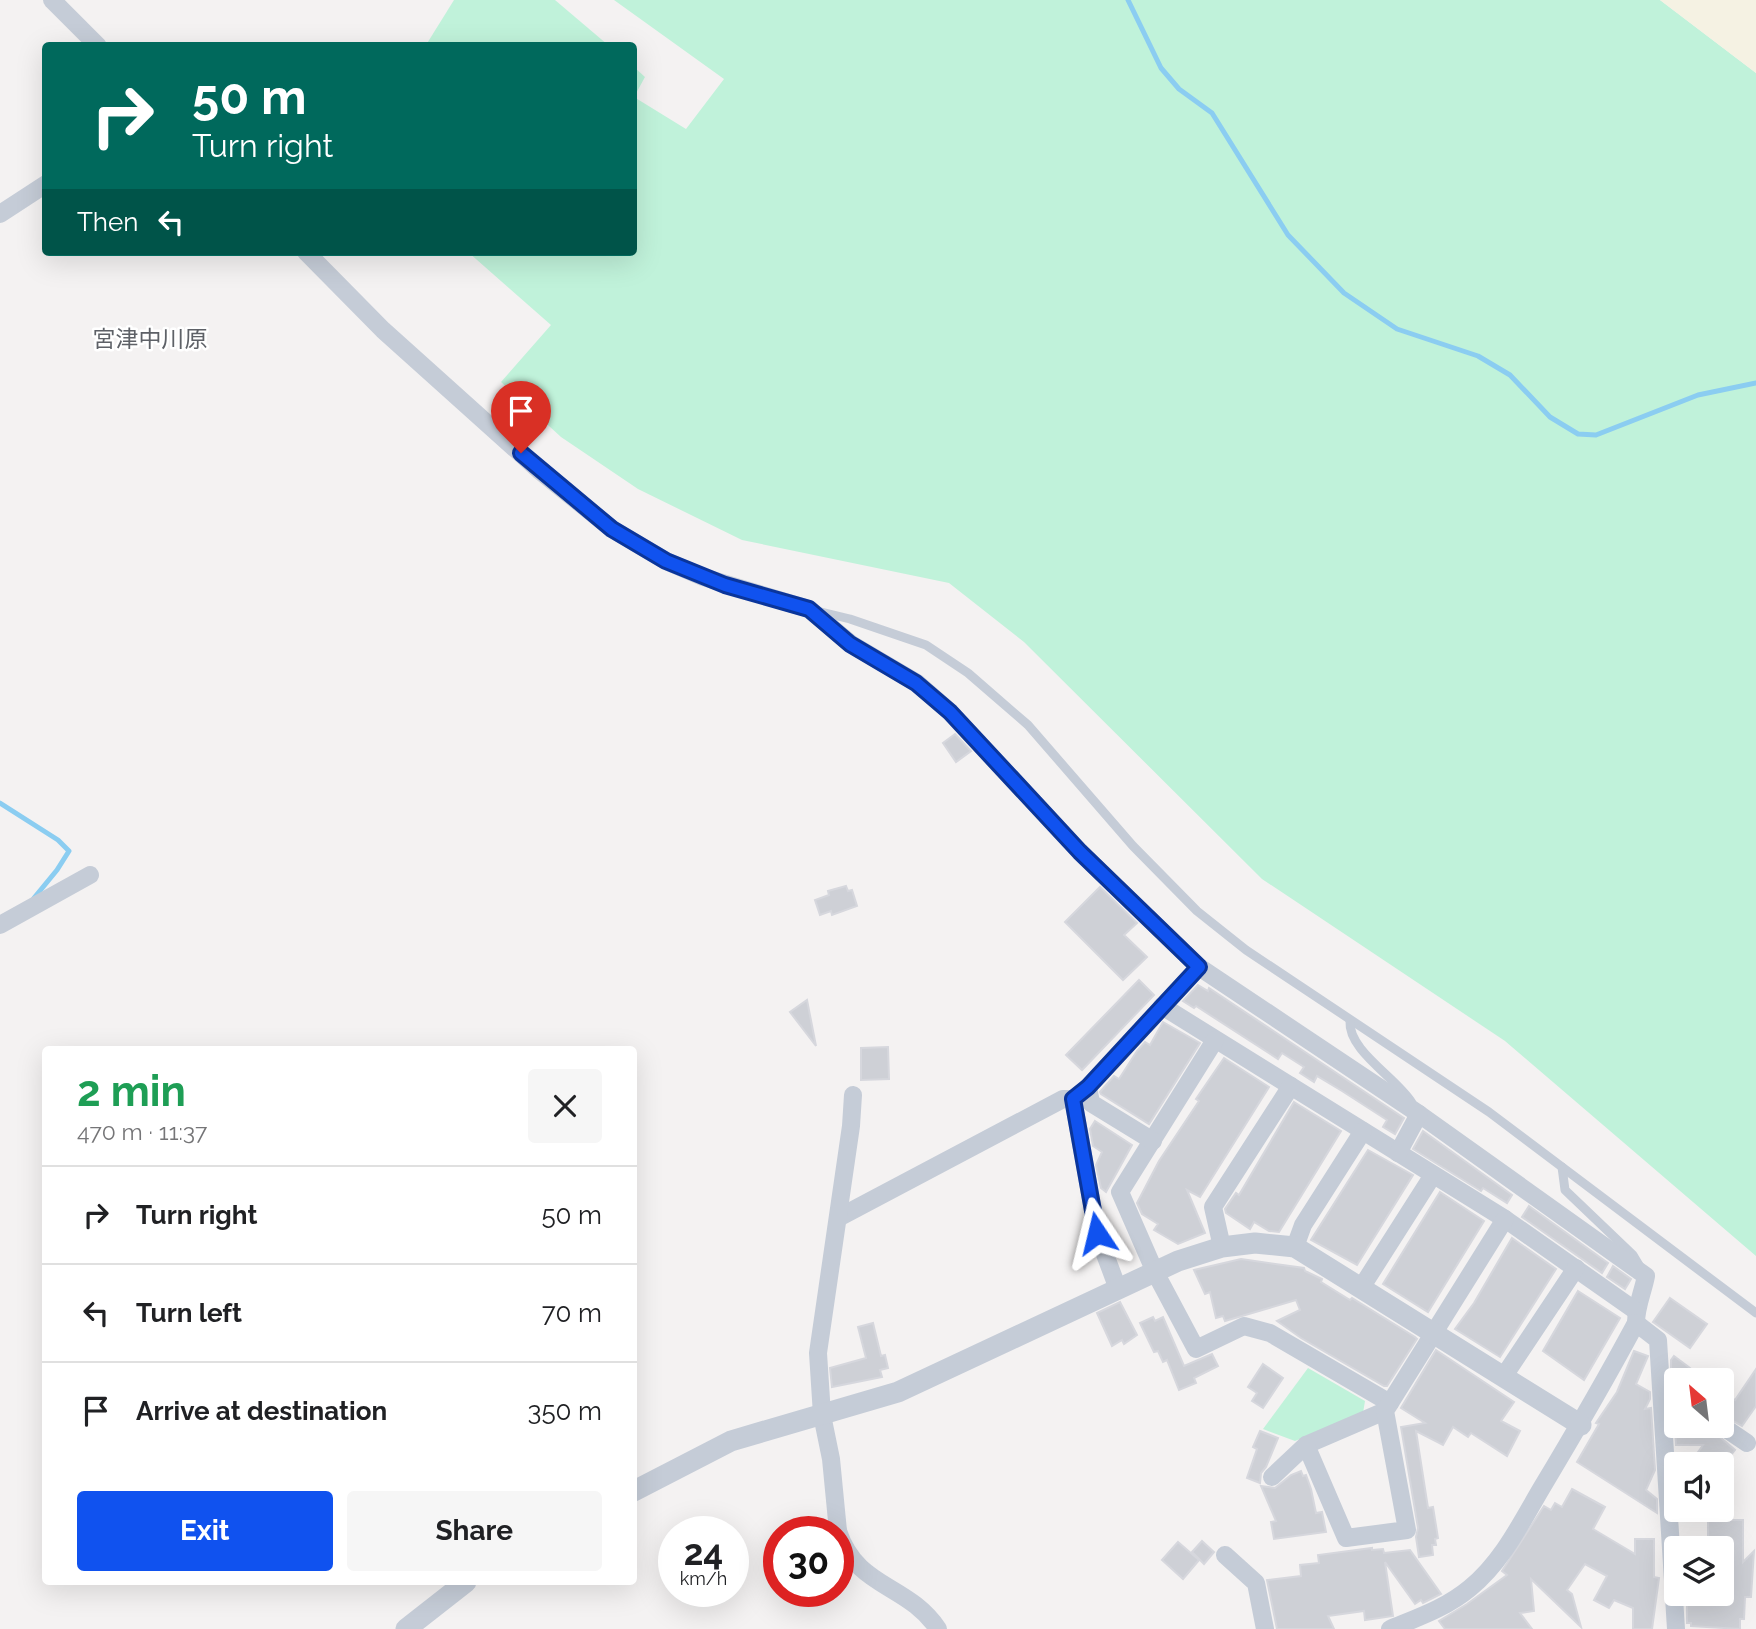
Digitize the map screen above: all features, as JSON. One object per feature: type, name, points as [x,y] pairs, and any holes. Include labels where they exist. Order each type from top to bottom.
[{"type":"street","points":[[52,0],[94,42]]},
{"type":"street","points":[[0,214],[42,187]]},
{"type":"street","points":[[310,256],[383,330],[540,471],[612,529],[666,561],[703,577],[809,609],[850,644],[916,683],[950,712],[1080,852],[1199,967],[1419,1114],[1646,1276],[1636,1317],[1581,1425],[1518,1530],[1483,1577],[1444,1606],[1391,1629]]},
{"type":"street","points":[[0,925],[90,876]]},
{"type":"street","points":[[838,1218],[1063,1099],[1073,1099],[1088,1087],[1199,967]]},
{"type":"street","points":[[1162,1006],[1505,1219],[1576,1268],[1636,1317],[1658,1340],[1676,1629]]},
{"type":"street","points":[[1215,1040],[1120,1192],[1156,1272],[1196,1349],[1244,1326],[1270,1333],[1387,1407],[1407,1530],[1346,1538],[1307,1445]]},
{"type":"street","points":[[1222,1247],[1213,1207],[1291,1086]]},
{"type":"street","points":[[1088,1087],[1091,1103],[1153,1141]]},
{"type":"street","points":[[837,1516],[831,1459],[822,1415],[818,1353],[853,1095]]},
{"type":"street","points":[[1073,1099],[1097,1233],[1118,1289]]},
{"type":"street","points":[[1398,1153],[1419,1114]]},
{"type":"street","points":[[1294,1247],[1303,1225],[1363,1131]]},
{"type":"street","points":[[1361,1288],[1433,1175]]},
{"type":"street","points":[[1272,1477],[1307,1445],[1387,1407],[1505,1219]]},
{"type":"street","points":[[637,1489],[732,1441],[898,1392],[1178,1261],[1222,1247],[1255,1243],[1294,1247],[1581,1425]]},
{"type":"street","points":[[1504,1376],[1576,1268]]},
{"type":"street","points":[[1734,1434],[1747,1443]]},
{"type":"street","points":[[1225,1555],[1256,1583],[1265,1629]]},
{"type":"street","points":[[854,1561],[862,1572],[913,1601],[938,1629]]},
{"type":"street","points":[[406,1629],[462,1585]]},
{"type":"lane","points":[[809,609],[850,619],[926,645],[968,673],[1028,725],[1133,846],[1197,911],[1246,950],[1489,1112],[1756,1313]]},
{"type":"lane","points":[[1350,1021],[1349,1031],[1359,1046],[1409,1098],[1419,1114]]},
{"type":"lane","points":[[1562,1167],[1565,1189],[1633,1255],[1646,1276]]},
{"type":"green space","points":[[454,0],[555,0],[604,42],[428,42]]},
{"type":"green space","points":[[614,0],[1660,0],[1756,73],[1756,1256],[1505,1041],[1262,879],[1024,642],[949,583],[742,540],[638,489],[561,437],[501,382],[551,325],[473,256],[637,256],[637,99],[686,129],[724,79]]},
{"type":"green space","points":[[637,70],[645,77],[637,92]]},
{"type":"green space","points":[[1308,1368],[1365,1401],[1363,1413],[1295,1441],[1263,1429]]},
{"type":"sand","points":[[1660,0],[1756,0],[1756,73]]},
{"type":"building","points":[[955,734],[971,751],[956,762],[943,743]]},
{"type":"building","points":[[846,886],[848,891],[852,890],[857,906],[832,915],[831,911],[820,915],[815,900],[829,895],[828,891]]},
{"type":"building","points":[[1100,887],[1137,923],[1124,935],[1147,957],[1123,980],[1065,922]]},
{"type":"building","points":[[1139,980],[1154,995],[1082,1070],[1066,1055]]},
{"type":"building","points":[[1198,985],[1208,991],[1209,988],[1404,1118],[1395,1134],[1383,1127],[1387,1120],[1317,1076],[1314,1082],[1300,1073],[1304,1067],[1282,1053],[1278,1059],[1196,1006],[1194,1008],[1183,1001]]},
{"type":"building","points":[[807,1000],[816,1046],[790,1012]]},
{"type":"building","points":[[1163,1022],[1200,1043],[1149,1124],[1100,1092],[1114,1076],[1119,1079],[1145,1042],[1150,1045]]},
{"type":"building","points":[[888,1047],[889,1079],[861,1080],[861,1048]]},
{"type":"building","points":[[1224,1058],[1269,1087],[1200,1197],[1187,1190],[1205,1233],[1178,1244],[1154,1230],[1158,1224],[1142,1214],[1137,1203],[1159,1161],[1199,1101],[1196,1099]]},
{"type":"building","points":[[1294,1102],[1341,1131],[1279,1232],[1269,1231],[1254,1222],[1250,1229],[1226,1213],[1225,1209],[1236,1193],[1239,1195]]},
{"type":"building","points":[[1095,1121],[1132,1145],[1106,1192],[1101,1188],[1096,1165],[1102,1152],[1093,1146],[1090,1129]]},
{"type":"building","points":[[1423,1131],[1512,1195],[1507,1203],[1483,1188],[1481,1191],[1413,1149]]},
{"type":"building","points":[[1368,1150],[1413,1175],[1357,1265],[1311,1240]]},
{"type":"building","points":[[1440,1192],[1484,1221],[1428,1312],[1383,1284]]},
{"type":"building","points":[[1529,1206],[1608,1263],[1602,1273],[1522,1217]]},
{"type":"building","points":[[1512,1238],[1556,1269],[1500,1357],[1455,1329],[1474,1303]]},
{"type":"building","points":[[1241,1259],[1304,1268],[1322,1279],[1321,1282],[1415,1337],[1417,1339],[1387,1386],[1301,1338],[1277,1321],[1300,1310],[1296,1300],[1225,1321],[1223,1316],[1216,1318],[1210,1292],[1205,1294],[1194,1270]]},
{"type":"building","points":[[1613,1266],[1631,1279],[1625,1289],[1607,1277]]},
{"type":"building","points":[[1578,1291],[1620,1318],[1584,1380],[1543,1351]]},
{"type":"building","points":[[1670,1298],[1707,1324],[1690,1348],[1653,1322]]},
{"type":"building","points":[[1120,1302],[1137,1335],[1124,1344],[1122,1340],[1112,1346],[1097,1313]]},
{"type":"building","points":[[1153,1317],[1155,1321],[1163,1317],[1184,1366],[1212,1354],[1218,1366],[1194,1378],[1196,1383],[1179,1390],[1167,1360],[1163,1362],[1158,1351],[1154,1352],[1140,1323]]},
{"type":"building","points":[[873,1323],[881,1356],[885,1355],[888,1368],[880,1370],[882,1377],[832,1387],[830,1368],[866,1358],[858,1327]]},
{"type":"building","points":[[1436,1350],[1514,1402],[1501,1421],[1520,1431],[1507,1456],[1471,1433],[1468,1437],[1453,1427],[1443,1445],[1416,1431],[1428,1508],[1433,1507],[1438,1538],[1435,1539],[1436,1545],[1432,1545],[1433,1555],[1419,1557],[1416,1537],[1418,1528],[1401,1427],[1425,1423],[1401,1408]]},
{"type":"building","points":[[1634,1351],[1648,1356],[1636,1384],[1650,1392],[1645,1409],[1651,1408],[1655,1470],[1646,1490],[1657,1499],[1657,1513],[1577,1462],[1599,1424],[1596,1423],[1617,1392]]},
{"type":"building","points":[[1674,1356],[1690,1368],[1671,1368]]},
{"type":"building","points":[[1263,1364],[1283,1378],[1263,1408],[1252,1401],[1257,1393],[1248,1387]]},
{"type":"building","points":[[1756,1369],[1756,1406],[1742,1426],[1734,1422],[1735,1400]]},
{"type":"building","points":[[1260,1431],[1278,1438],[1261,1473],[1260,1483],[1247,1478],[1257,1449],[1253,1447]]},
{"type":"building","points":[[1676,1438],[1721,1438],[1735,1450],[1698,1452],[1703,1445],[1676,1445]]},
{"type":"building","points":[[1301,1471],[1303,1476],[1306,1475],[1311,1489],[1316,1513],[1322,1512],[1326,1532],[1274,1539],[1271,1522],[1276,1521],[1261,1486],[1275,1488],[1291,1475]]},
{"type":"building","points":[[1572,1489],[1605,1507],[1593,1529],[1635,1554],[1635,1539],[1654,1539],[1654,1577],[1659,1578],[1652,1629],[1633,1629],[1633,1608],[1614,1600],[1609,1608],[1594,1600],[1607,1576],[1585,1564],[1567,1590],[1572,1594],[1581,1627],[1531,1579],[1534,1611],[1520,1613],[1532,1629],[1445,1629],[1439,1621],[1507,1575],[1502,1571],[1544,1506],[1551,1510],[1555,1503],[1562,1507]]},
{"type":"building","points":[[1743,1520],[1743,1562],[1754,1551],[1751,1597],[1745,1597],[1744,1619],[1740,1619],[1740,1629],[1691,1626],[1691,1623],[1687,1623],[1687,1606],[1734,1606],[1734,1536],[1708,1536],[1708,1522]]},
{"type":"building","points":[[1202,1541],[1214,1552],[1204,1564],[1192,1552]]},
{"type":"building","points":[[1178,1542],[1199,1560],[1183,1579],[1162,1560]]},
{"type":"building","points":[[1383,1549],[1384,1553],[1410,1550],[1441,1594],[1415,1604],[1385,1562],[1393,1616],[1365,1620],[1364,1611],[1328,1616],[1334,1629],[1277,1629],[1267,1580],[1301,1576],[1300,1565],[1319,1563],[1318,1555]]},
{"type":"waterway","points":[[1128,0],[1161,68],[1179,89],[1212,113],[1288,235],[1344,293],[1397,329],[1478,356],[1510,375],[1550,417],[1578,434],[1596,435],[1698,395],[1756,383]]},
{"type":"waterway","points":[[0,803],[58,840],[69,851],[34,898]]},
{"type":"district","name":"宮津中川原","points":[[150,339]]},
{"type":"route","points":[[521,453],[612,529],[666,561],[725,585],[809,609],[850,644],[916,683],[950,712],[1080,852],[1199,967],[1088,1087],[1073,1099],[1097,1233]]}]
